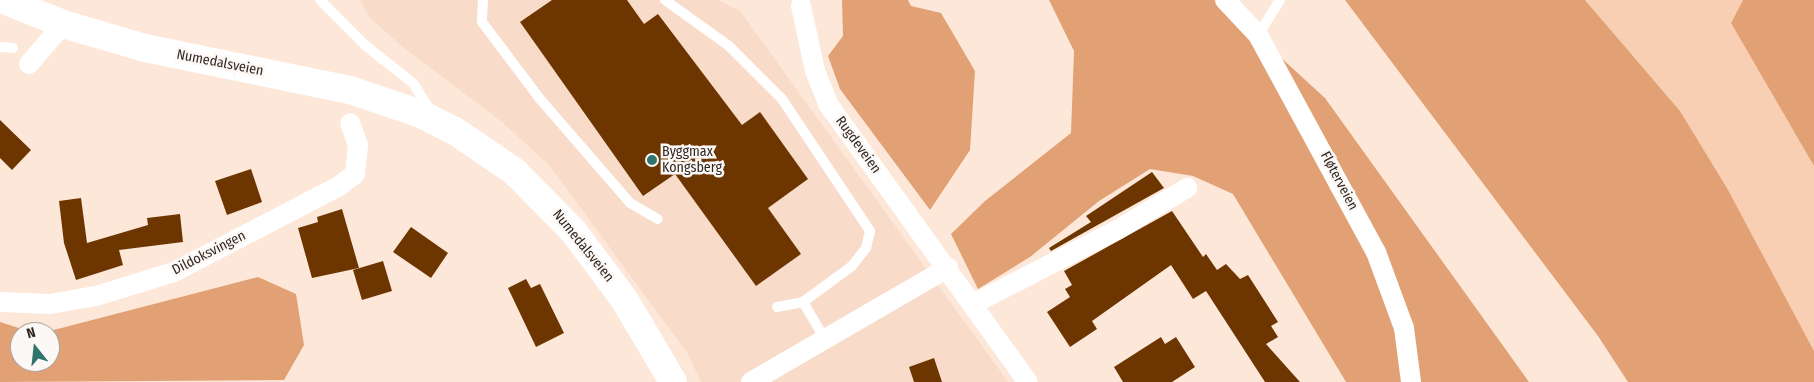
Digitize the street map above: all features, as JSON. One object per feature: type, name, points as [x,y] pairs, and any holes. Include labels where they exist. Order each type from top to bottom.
[{"type":"main road","name":"Numedalsveien","points":[[4,0],[64,24],[145,48],[350,90],[437,122],[488,151],[545,200],[600,264],[673,382]]},
{"type":"street","name":"Fløterveien","points":[[1225,0],[1258,35],[1376,252],[1404,328],[1411,382]]},
{"type":"street","name":"Rugdeveien","points":[[800,3],[816,71],[828,104],[948,268],[1028,382]]},
{"type":"street","points":[[29,64],[64,24]]},
{"type":"street","name":"Dildoksvingen","points":[[0,302],[50,304],[96,296],[174,272],[339,186],[354,174],[358,145],[350,123]]},
{"type":"street","points":[[973,304],[1117,230],[1187,188]]},
{"type":"street","points":[[751,382],[948,268]]},
{"type":"lane","name":"Numedalsveien","points":[[320,0],[366,46],[413,83],[437,122]]},
{"type":"lane","points":[[483,0],[482,22],[540,99],[630,203],[658,219]]},
{"type":"lane","points":[[665,0],[729,46],[782,100],[854,202],[870,231],[866,248],[852,266],[803,302],[777,307]]},
{"type":"lane","points":[[1258,35],[1280,0]]},
{"type":"lane","points":[[0,47],[12,48]]},
{"type":"lane","points":[[803,302],[826,339]]},
{"type":"shaded area","points":[[360,0],[718,0],[740,11],[1008,382],[701,382],[688,354],[549,165],[502,122],[405,49],[370,18]]},
{"type":"shaded area","points":[[842,0],[908,0],[911,6],[941,13],[975,71],[970,150],[930,210],[840,89],[828,56],[843,36]]},
{"type":"shaded area","points":[[1049,0],[1218,0],[1325,98],[1529,382],[1346,382],[1233,194],[1193,176],[1150,169],[1099,201],[1030,257],[978,289],[951,234],[985,201],[1071,133],[1074,51]]},
{"type":"shaded area","points":[[1345,0],[1585,0],[1680,111],[1727,188],[1814,351],[1814,382],[1628,382],[1598,336]]},
{"type":"shaded area","points":[[1585,0],[1743,0],[1731,23],[1814,166],[1814,351],[1727,188],[1680,111]]},
{"type":"shaded area","points":[[1743,0],[1814,0],[1814,166],[1731,23]]},
{"type":"shaded area","points":[[258,277],[296,294],[304,345],[284,380],[0,382],[0,322],[10,325],[10,372],[60,372],[60,328]]},
{"type":"building","points":[[552,0],[627,0],[644,24],[658,14],[742,125],[760,112],[808,179],[768,208],[801,254],[756,286],[675,174],[643,196],[520,22]]},
{"type":"building","points":[[0,120],[31,150],[12,170],[0,158]]},
{"type":"building","points":[[251,169],[262,202],[227,215],[215,181]]},
{"type":"building","points":[[1152,172],[1164,188],[1051,251],[1049,248],[1091,222],[1086,216]]},
{"type":"building","points":[[81,198],[87,243],[148,225],[147,218],[180,214],[183,242],[119,250],[123,265],[76,280],[64,243],[59,201]]},
{"type":"building","points":[[342,209],[359,268],[312,278],[298,228],[318,222],[317,217]]},
{"type":"building","points":[[1172,211],[1203,257],[1206,254],[1217,270],[1226,264],[1240,279],[1248,275],[1278,322],[1271,326],[1278,337],[1266,344],[1300,382],[1265,382],[1206,291],[1193,299],[1171,265],[1092,321],[1097,329],[1070,347],[1047,312],[1070,297],[1065,289],[1072,285],[1064,271]]},
{"type":"building","points":[[411,227],[448,253],[431,278],[393,252]]},
{"type":"building","points":[[383,261],[392,291],[362,300],[353,270]]},
{"type":"building","points":[[526,279],[531,288],[540,284],[564,333],[536,347],[508,288]]},
{"type":"building","points":[[1161,337],[1165,344],[1176,337],[1195,367],[1172,382],[1123,382],[1114,367]]},
{"type":"building","points":[[934,358],[942,382],[914,382],[909,367]]},
{"type":"place","name":"Byggmax Kongsberg","points":[[652,160]]}]
